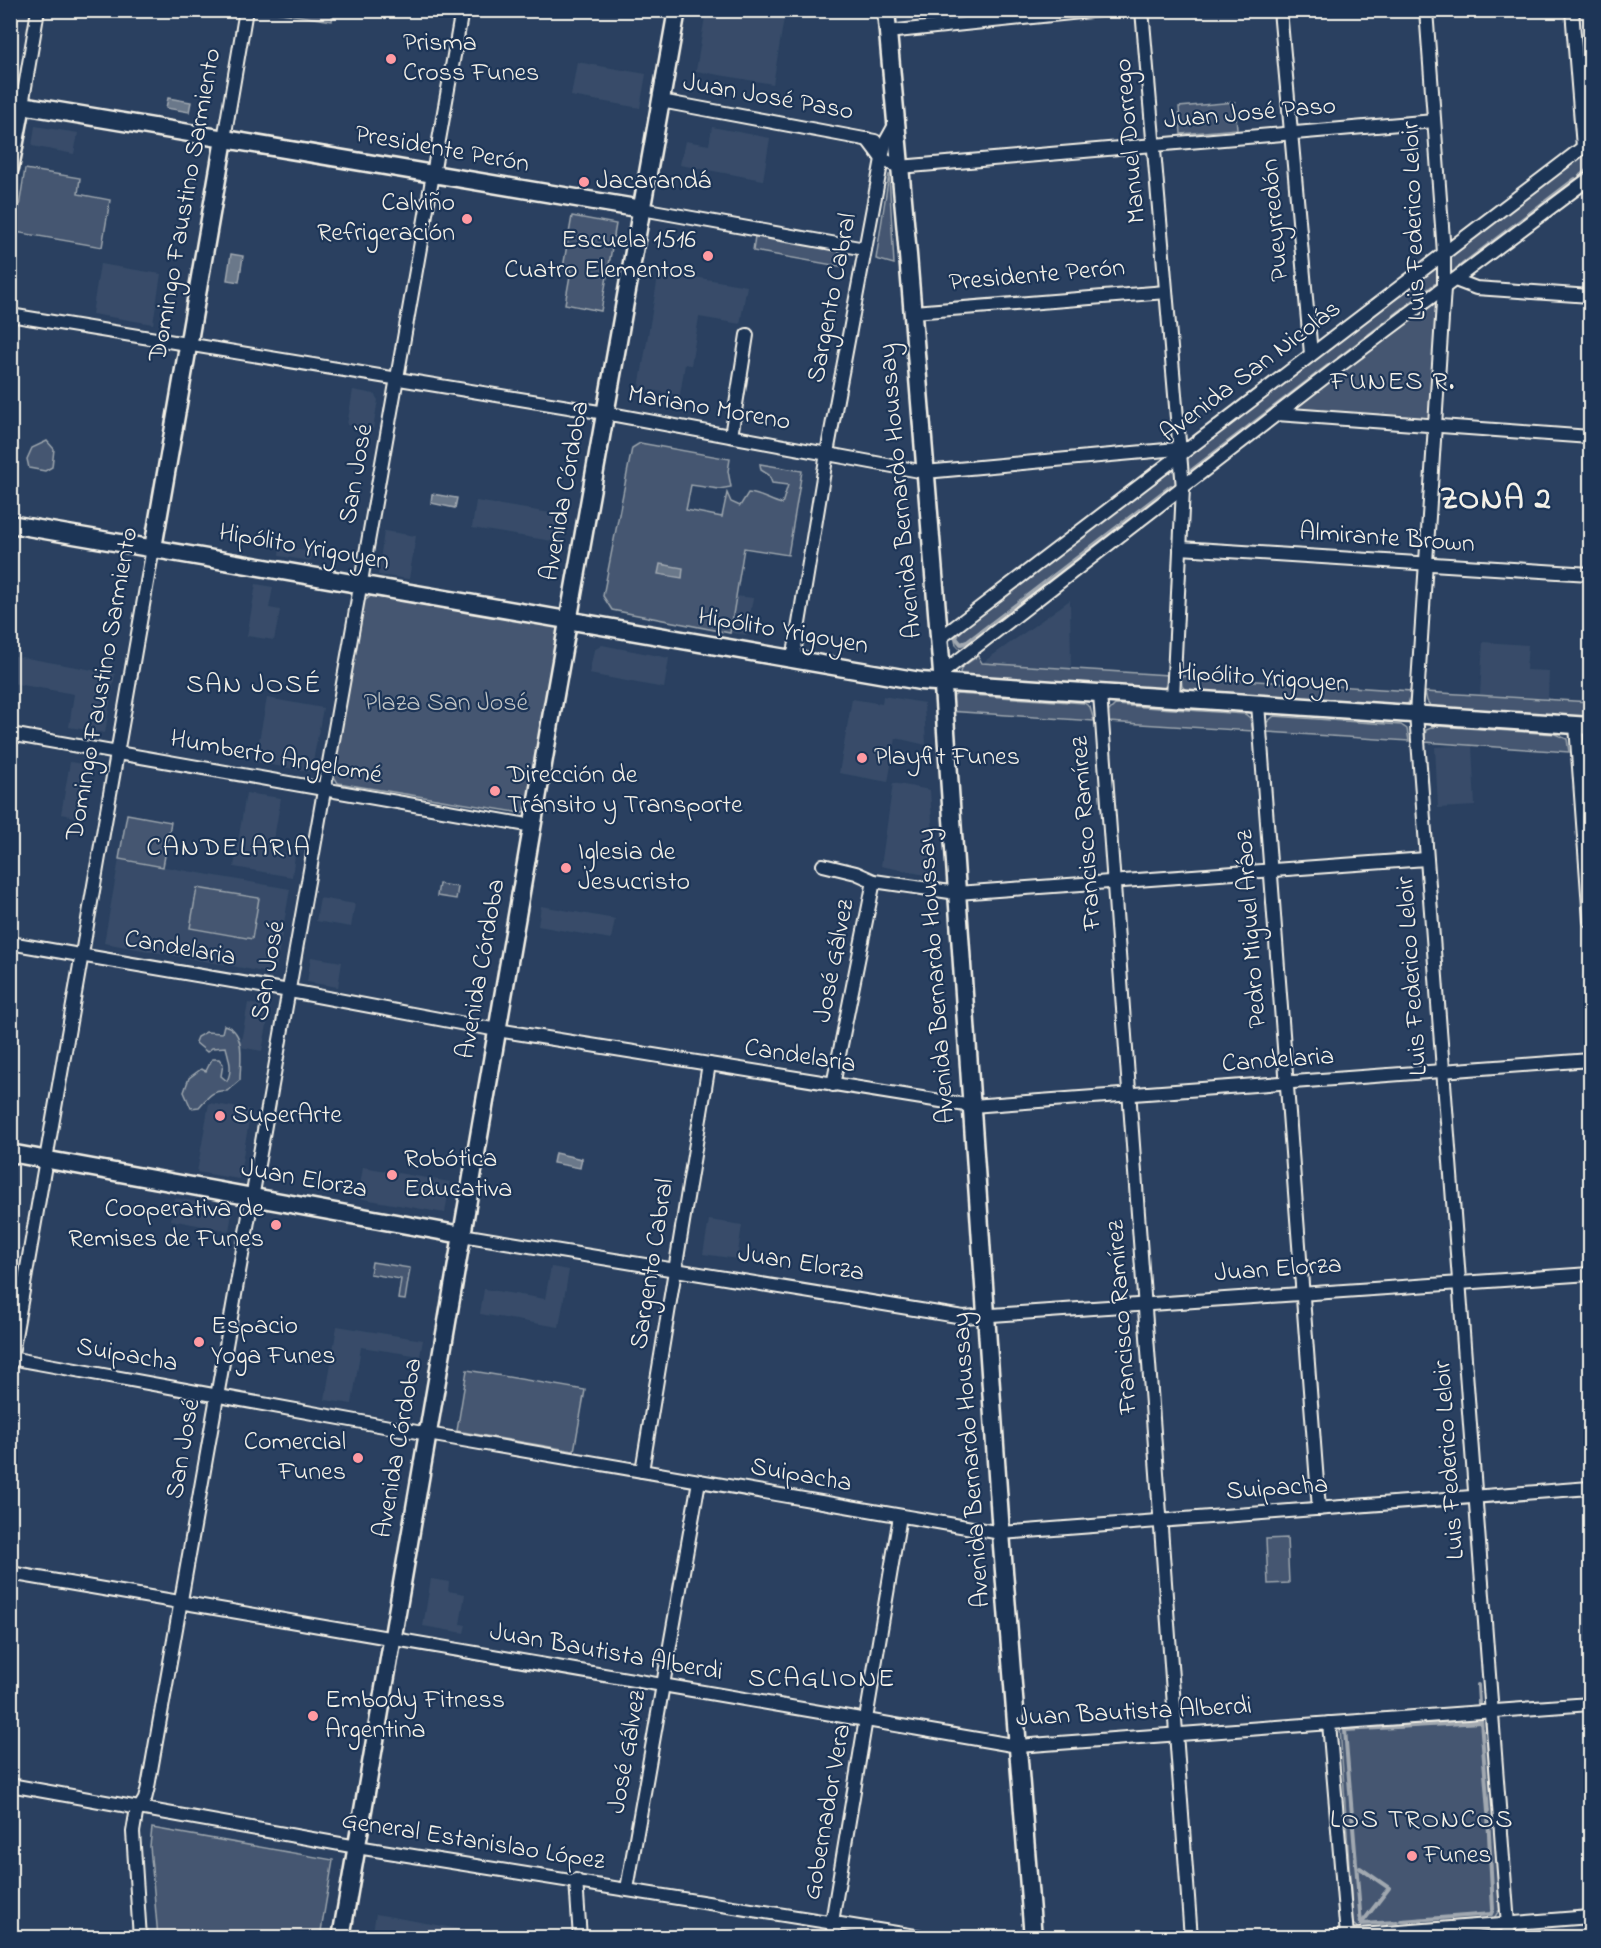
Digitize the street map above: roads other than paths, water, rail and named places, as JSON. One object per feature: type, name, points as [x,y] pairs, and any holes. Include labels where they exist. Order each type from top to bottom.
[{"type":"main road","name":"Avenida Córdoba","points":[[341,1938],[497,1030],[677,10]]},
{"type":"main road","name":"Avenida Bernardo Houssay","points":[[886,10],[895,125],[891,144],[899,167],[926,472],[1001,1533],[1033,1938]]},
{"type":"main road","name":"Presidente Perón","points":[[16,104],[642,209]]},
{"type":"main road","points":[[10,168],[16,104]]},
{"type":"main road","name":"Domingo Faustino Sarmiento","points":[[153,548],[224,139]]},
{"type":"main road","name":"Hipólito Yrigoyen","points":[[10,524],[895,678],[942,678],[1100,694],[1583,726]]},
{"type":"main road","name":"Juan Elorza","points":[[10,1153],[462,1235]]},
{"type":"street","points":[[16,104],[38,10]]},
{"type":"street","name":"Domingo Faustino Sarmiento","points":[[224,139],[246,10]]},
{"type":"street","name":"San José","points":[[140,1938],[134,1822],[148,1787],[462,10]]},
{"type":"street","points":[[887,32],[1100,10]]},
{"type":"street","name":"Manuel Dorrego","points":[[1142,10],[1166,292],[1183,450],[1173,698]]},
{"type":"street","name":"Pueyrredón","points":[[1280,10],[1311,354]]},
{"type":"street","name":"Luis Federico Leloir","points":[[1426,10],[1444,253],[1444,288],[1416,714],[1509,1938]]},
{"type":"street","points":[[1572,10],[1587,144]]},
{"type":"street","name":"Juan José Paso","points":[[661,101],[891,144]]},
{"type":"street","name":"Juan José Paso","points":[[867,139],[882,159],[899,167],[1434,121]]},
{"type":"street","name":"Sargento Cabral","points":[[793,660],[827,453],[882,159],[891,144]]},
{"type":"street","name":"Avenida San Nicolás","points":[[939,639],[1183,450],[1587,144]]},
{"type":"street","name":"Avenida San Nicolás","points":[[942,678],[1277,414],[1590,178]]},
{"type":"street","name":"Presidente Perón","points":[[642,209],[865,249]]},
{"type":"street","points":[[1455,280],[1463,285],[1476,288],[1590,296]]},
{"type":"street","name":"Presidente Perón","points":[[912,312],[1166,292]]},
{"type":"street","name":"Mariano Moreno","points":[[10,315],[605,413],[926,472],[1183,450]]},
{"type":"street","points":[[731,436],[747,335]]},
{"type":"street","points":[[1277,414],[1590,437]]},
{"type":"street","name":"Domingo Faustino Sarmiento","points":[[11,1361],[153,548]]},
{"type":"street","name":"Almirante Brown","points":[[1180,548],[1590,574]]},
{"type":"street","name":"Francisco Ramírez","points":[[1100,694],[1191,1938]]},
{"type":"street","name":"Pedro Miguel Aráoz","points":[[1258,704],[1319,1509]]},
{"type":"street","points":[[1583,726],[1590,921]]},
{"type":"street","name":"Humberto Angelomé","points":[[10,734],[533,826]]},
{"type":"street","points":[[823,866],[856,873],[874,881],[957,893],[1426,859]]},
{"type":"street","name":"José Gálvez","points":[[833,1085],[874,881]]},
{"type":"street","name":"Candelaria","points":[[10,942],[497,1030],[972,1106],[1590,1060]]},
{"type":"street","name":"Sargento Cabral","points":[[642,1471],[709,1065]]},
{"type":"street","name":"Juan Elorza","points":[[462,1235],[963,1317],[1590,1274]]},
{"type":"street","name":"Suipacha","points":[[11,1361],[1001,1533],[1590,1488]]},
{"type":"street","name":"José Gálvez","points":[[627,1889],[699,1481]]},
{"type":"street","name":"Gobernador Vera","points":[[835,1938],[832,1922],[900,1516]]},
{"type":"street","name":"Juan Bautista Alberdi","points":[[10,1573],[1018,1746],[1590,1704]]},
{"type":"street","points":[[1329,1723],[1347,1936]]},
{"type":"street","name":"General Estanislao López","points":[[10,1785],[357,1847],[576,1880],[928,1938]]},
{"type":"street","points":[[576,1880],[580,1938]]},
{"type":"street","points":[[1323,1938],[1590,1917]]},
{"type":"waterway","points":[[1580,176],[1590,168]]},
{"type":"waterway","points":[[1457,269],[1575,179]]},
{"type":"waterway","points":[[1339,358],[1435,285]]},
{"type":"waterway","points":[[1192,470],[1328,366]]},
{"type":"waterway","points":[[964,627],[956,638],[961,644],[967,642],[1171,486]]},
{"type":"waterway","points":[[1478,1685],[1479,1703]]},
{"type":"waterway","points":[[1481,1720],[1488,1812]]},
{"type":"waterway","points":[[1361,1924],[1345,1730],[1481,1722]]},
{"type":"waterway","points":[[1401,1921],[1491,1914],[1493,1909],[1488,1816]]},
{"type":"waterway","points":[[1360,1868],[1389,1888],[1361,1924]]},
{"type":"waterway","points":[[1361,1924],[1397,1922]]},
{"type":"place","name":"Prisma Cross Funes","points":[[391,59]]},
{"type":"place","name":"Jacarandá","points":[[584,182]]},
{"type":"place","name":"Calviño Refrigeración","points":[[467,219]]},
{"type":"place","name":"Escuela 1516 Cuatro Elementos","points":[[708,256]]},
{"type":"place","name":"Playfit Funes","points":[[862,758]]},
{"type":"place","name":"Dirección de Tránsito y Transporte","points":[[495,791]]},
{"type":"place","name":"Iglesia de Jesucristo","points":[[566,868]]},
{"type":"place","name":"SuperArte","points":[[220,1116]]},
{"type":"place","name":"Robótica Educativa","points":[[392,1175]]},
{"type":"place","name":"Cooperativa de Remises de Funes","points":[[276,1225]]},
{"type":"place","name":"Espacio Yoga Funes","points":[[199,1342]]},
{"type":"place","name":"Comercial Funes","points":[[358,1458]]},
{"type":"place","name":"Embody Fitness Argentina","points":[[313,1716]]},
{"type":"place","name":"Funes","points":[[1412,1856]]},
{"type":"district","name":"FUNES R.","points":[[1393,382]]},
{"type":"district","name":"ZONA 2","points":[[1496,500]]},
{"type":"district","name":"SAN JOSÉ","points":[[254,685]]},
{"type":"district","name":"CANDELARIA","points":[[229,848]]},
{"type":"district","name":"SCAGLIONE","points":[[822,1679]]},
{"type":"district","name":"LOS TRONCOS","points":[[1422,1820]]},
{"type":"park label","name":"Plaza San José","points":[[446,704]]}]
